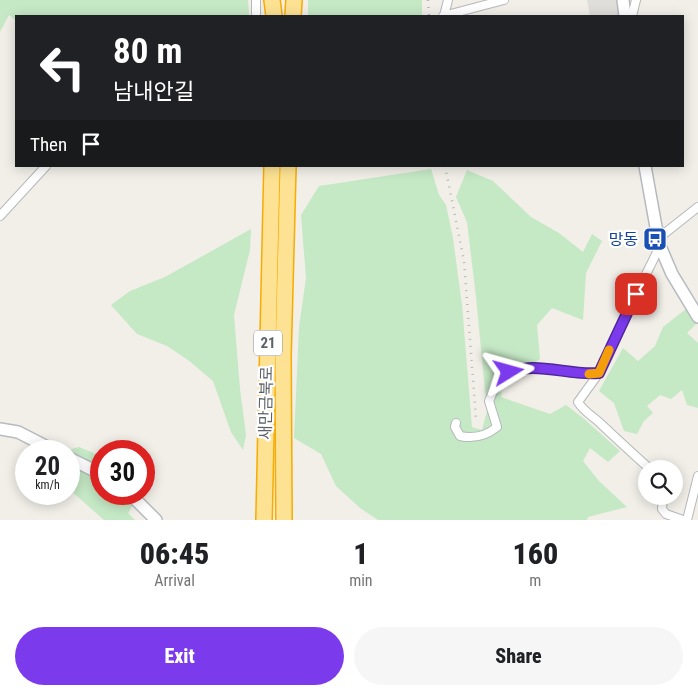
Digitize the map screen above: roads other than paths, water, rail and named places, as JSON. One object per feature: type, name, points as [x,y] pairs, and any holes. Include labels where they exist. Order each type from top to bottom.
[{"type":"highway","points":[[273,0],[275,15]]},
{"type":"highway","points":[[290,0],[292,15]]},
{"type":"highway","points":[[292,15],[294,0]]},
{"type":"highway","name":"새만금북로","points":[[264,520],[272,167]]},
{"type":"highway","name":"새만금북로","points":[[284,520],[283,356],[288,167]]},
{"type":"street","points":[[256,0],[256,15]]},
{"type":"street","points":[[443,15],[448,0]]},
{"type":"street","points":[[447,15],[504,0]]},
{"type":"street","points":[[623,0],[625,15]]},
{"type":"street","points":[[632,15],[636,0]]},
{"type":"street","points":[[0,216],[45,167]]},
{"type":"street","points":[[646,167],[660,242],[672,274],[698,317]]},
{"type":"street","points":[[639,460],[583,410],[578,402],[599,373],[660,242],[698,207]]},
{"type":"street","points":[[456,423],[455,426],[460,436],[471,438],[488,434],[497,427],[489,401],[498,382],[509,372],[530,368],[584,374],[599,373]]},
{"type":"street","points":[[0,429],[18,432],[34,440]]},
{"type":"street","points":[[662,505],[662,509],[666,514],[685,520],[698,476]]},
{"type":"street","points":[[141,505],[156,520]]},
{"type":"railway","points":[[428,0],[429,15]]},
{"type":"railway","points":[[445,167],[464,261],[476,419]]},
{"type":"place","name":"망동","points":[[655,239]]}]
